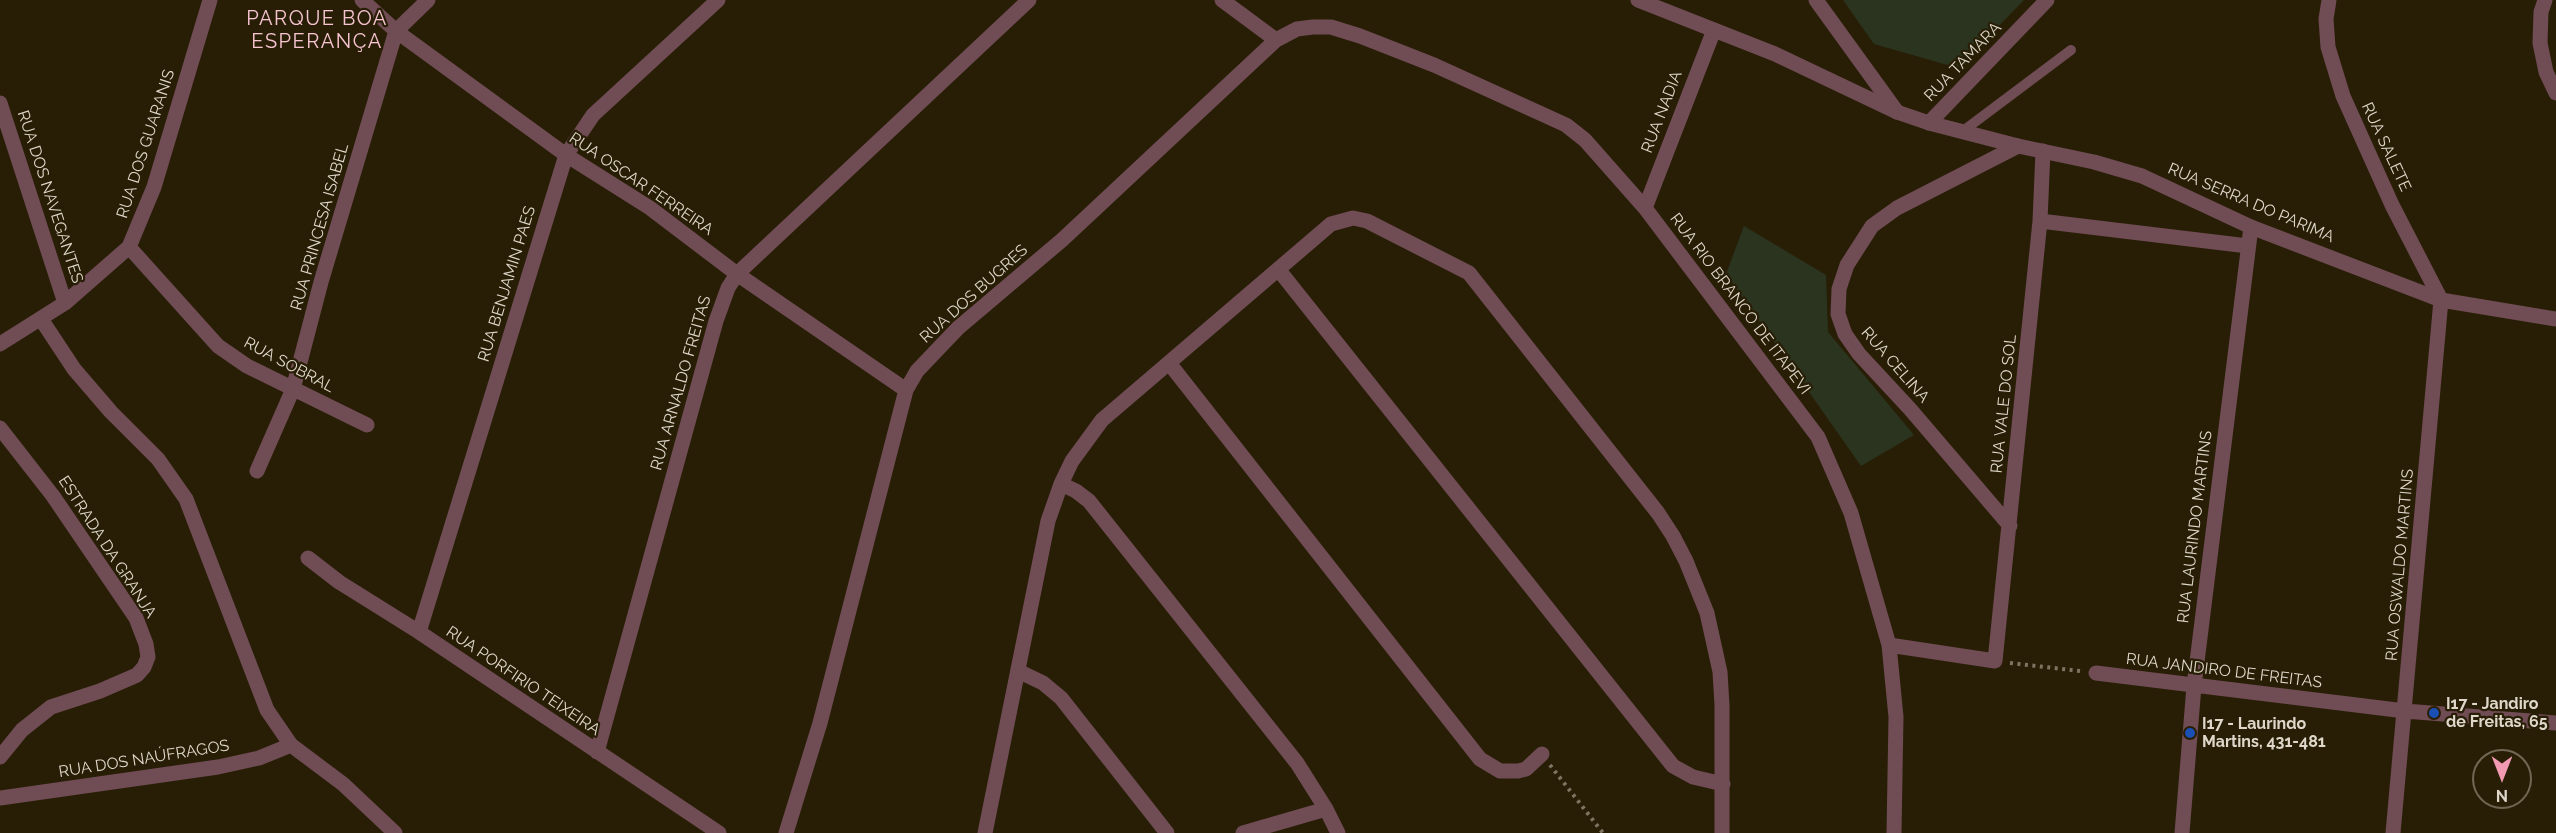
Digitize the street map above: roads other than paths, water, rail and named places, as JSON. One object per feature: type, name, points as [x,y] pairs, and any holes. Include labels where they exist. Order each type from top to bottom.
[{"type":"street","name":"RUA DOS GUARANIS","points":[[0,344],[65,303],[129,247],[154,187],[210,0]]},
{"type":"street","name":"RUA OSCAR FERREIRA","points":[[362,0],[396,31],[566,155],[650,208],[737,274],[906,390]]},
{"type":"street","name":"RUA PRINCESA ISABEL","points":[[257,471],[293,389],[321,282],[396,31],[428,0]]},
{"type":"street","name":"RUA BENJAMIN PAES","points":[[419,632],[566,155],[593,115],[718,0]]},
{"type":"street","name":"RUA ARNALDO FREITAS","points":[[597,752],[716,321],[728,288],[737,274],[1029,0]]},
{"type":"street","points":[[1222,0],[1276,40]]},
{"type":"street","name":"RUA SERRA DO PARIMA","points":[[1638,0],[1775,54],[1897,112],[1929,123],[2142,176],[2251,227],[2441,300],[2556,319]]},
{"type":"street","points":[[1816,0],[1897,112]]},
{"type":"street","name":"RUA TAMARA","points":[[1929,123],[2048,0]]},
{"type":"street","name":"RUA SALETE","points":[[2329,0],[2326,18],[2328,47],[2343,96],[2392,205],[2441,300]]},
{"type":"street","points":[[2545,0],[2541,12],[2540,43],[2546,72],[2556,93]]},
{"type":"street","name":"RUA RIO BRANCO DE ITAPEVI","points":[[1276,40],[1297,29],[1331,27],[1434,65],[1544,113],[1566,125],[1585,140],[1644,208],[1818,437],[1851,513],[1888,645],[1896,717],[1894,833]]},
{"type":"street","name":"RUA NADIA","points":[[1644,208],[1714,30]]},
{"type":"street","name":"RUA DOS BUGRES","points":[[786,833],[820,723],[906,390],[917,371],[958,328],[1062,240],[1276,40]]},
{"type":"street","name":"RUA DOS NAVEGANTES","points":[[0,103],[65,303]]},
{"type":"street","name":"RUA CELINA","points":[[2010,526],[1910,409],[1859,354],[1845,334],[1838,314],[1839,289],[1847,265],[1872,226],[1897,208],[2018,146]]},
{"type":"street","name":"RUA VALE DO SOL","points":[[1888,645],[1995,661],[2040,221],[2043,151]]},
{"type":"street","points":[[985,833],[1048,521],[1061,484],[1086,440],[1102,420],[1331,224],[1353,218],[1367,221],[1469,273],[1658,513],[1686,561],[1707,614],[1720,672],[1722,833]]},
{"type":"street","points":[[2040,221],[2248,246]]},
{"type":"street","name":"RUA LAURINDO MARTINS","points":[[2182,833],[2194,686],[2251,227]]},
{"type":"street","name":"RUA SOBRAL","points":[[129,247],[218,346],[248,366],[367,425]]},
{"type":"street","points":[[1278,269],[1673,765],[1693,777],[1723,784]]},
{"type":"street","name":"RUA OSWALDO MARTINS","points":[[2393,833],[2441,300]]},
{"type":"street","points":[[41,320],[74,369],[175,480],[186,499],[267,710],[291,745],[343,784],[395,833]]},
{"type":"street","points":[[1169,363],[1480,759],[1500,771],[1518,771],[1526,769],[1542,754]]},
{"type":"street","name":"ESTRADA DA GRANJA","points":[[0,757],[22,730],[51,707],[100,691],[137,675],[144,668],[148,657],[146,644],[136,618],[53,496],[2,436]]},
{"type":"street","points":[[1061,484],[1076,491],[1089,501],[1297,763],[1338,833]]},
{"type":"street","name":"RUA PORFIRIO TEIXEIRA","points":[[308,558],[339,582],[419,632],[719,833]]},
{"type":"street","points":[[1018,671],[1043,683],[1061,698],[1167,833]]},
{"type":"street","name":"RUA JANDIRO DE FREITAS","points":[[2096,673],[2405,711],[2556,723]]},
{"type":"street","name":"RUA DOS NAÚFRAGOS","points":[[0,798],[218,767],[259,758],[291,745]]},
{"type":"street","points":[[1242,833],[1326,809]]},
{"type":"lane","points":[[1963,131],[2071,50]]},
{"type":"place","name":"I17 - Jandiro de Freitas, 65","points":[[2434,713]]},
{"type":"place","name":"I17 - Laurindo Martins, 431-481","points":[[2190,733]]},
{"type":"district","name":"PARQUE BOA ESPERANÇA","points":[[317,30]]}]
